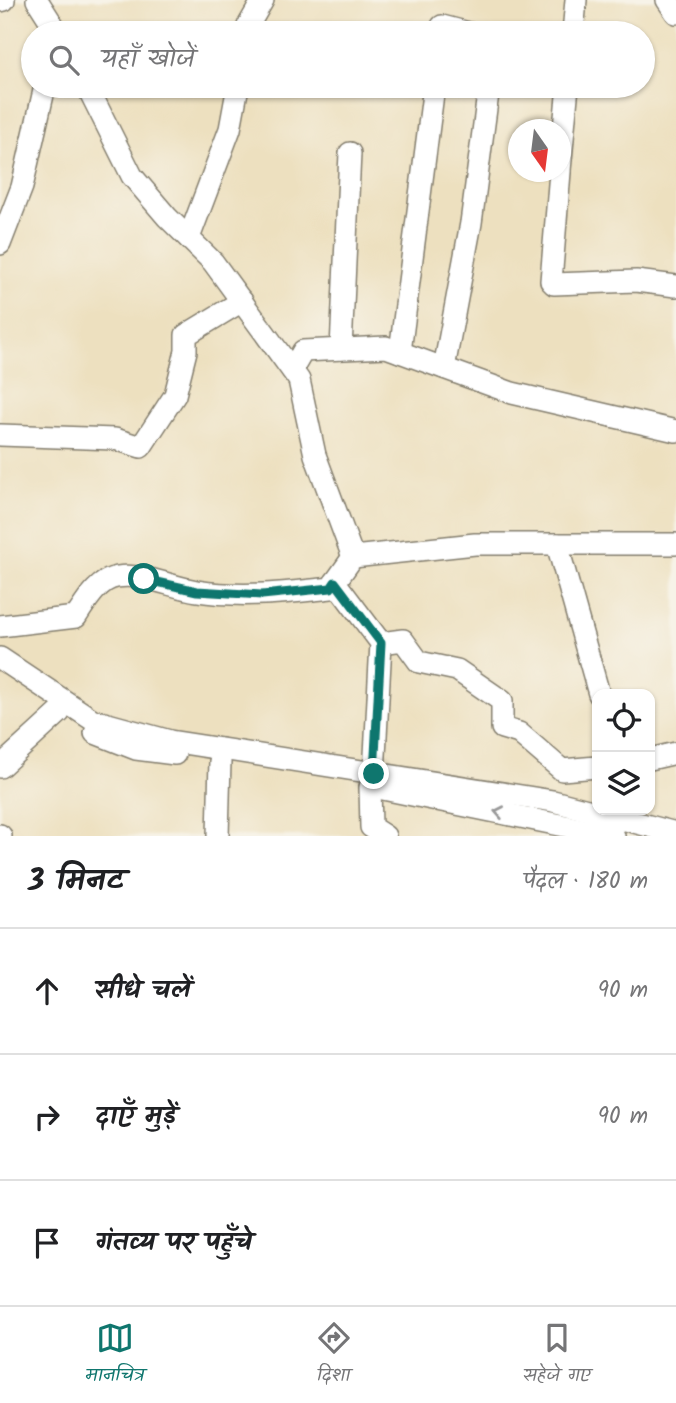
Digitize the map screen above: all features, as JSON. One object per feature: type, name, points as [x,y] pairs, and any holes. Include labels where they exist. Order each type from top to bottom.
[{"type":"street","points":[[37,0],[50,21]]},
{"type":"street","points":[[251,21],[263,0]]},
{"type":"street","points":[[574,21],[576,0]]},
{"type":"street","points":[[667,0],[676,13]]},
{"type":"street","points":[[1,236],[22,187],[43,98]]},
{"type":"street","points":[[93,98],[132,176],[214,262],[299,380],[316,455],[353,557]]},
{"type":"street","points":[[189,238],[230,129],[236,98]]},
{"type":"street","points":[[400,352],[432,98]]},
{"type":"street","points":[[444,368],[471,223],[487,98]]},
{"type":"street","points":[[565,119],[567,98]]},
{"type":"street","points":[[341,349],[350,153]]},
{"type":"street","points":[[559,182],[551,281],[555,284],[636,281],[676,286]]},
{"type":"street","points":[[0,435],[116,439],[141,447],[174,395],[186,351],[186,335],[242,301]]},
{"type":"street","points":[[292,370],[303,351],[386,347],[512,393],[676,431]]},
{"type":"street","points":[[0,626],[76,617],[95,590],[116,577],[144,579],[197,591],[262,595],[331,588],[353,557],[475,544],[676,544]]},
{"type":"street","points":[[557,544],[598,689]]},
{"type":"street","points":[[335,582],[381,643],[371,827],[385,836]]},
{"type":"street","points":[[381,643],[403,640],[419,662],[457,670],[480,685],[502,701],[502,727],[519,733],[562,770],[592,767]]},
{"type":"street","points":[[0,658],[93,720],[170,741],[372,780],[676,833]]},
{"type":"street","points":[[0,671],[84,729],[136,749],[372,780]]},
{"type":"street","points":[[0,767],[60,712]]},
{"type":"street","points":[[655,758],[676,753]]},
{"type":"street","points":[[218,836],[220,761]]},
{"type":"route","points":[[144,579],[197,591],[262,595],[331,588],[335,582],[381,643],[374,774]]}]
